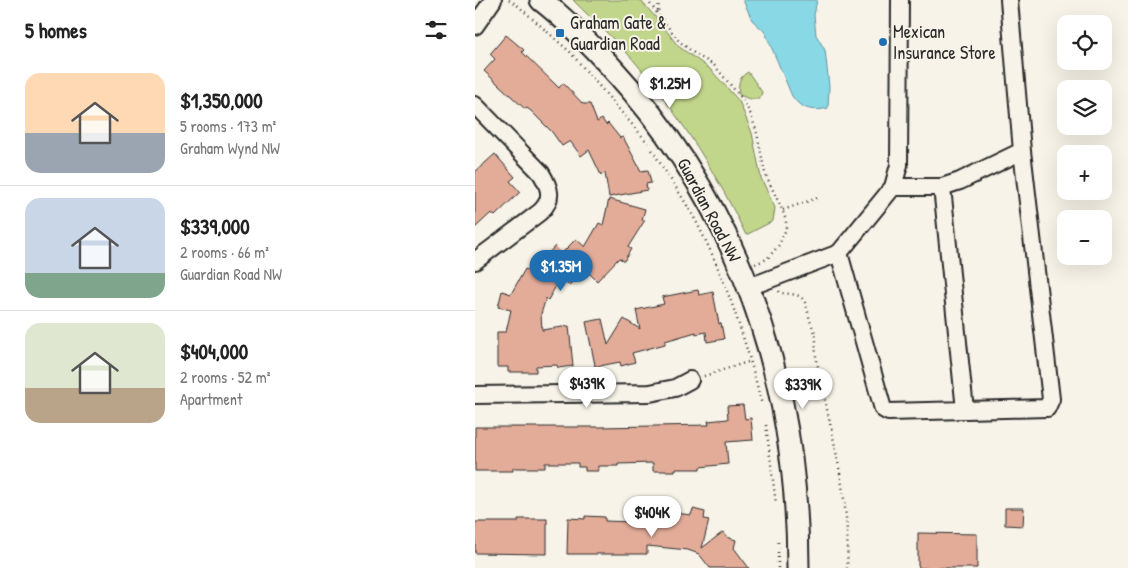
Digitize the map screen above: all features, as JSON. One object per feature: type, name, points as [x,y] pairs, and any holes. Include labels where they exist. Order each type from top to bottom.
[{"type":"main road","name":"Guardian Road NW","points":[[541,0],[591,46],[624,81],[655,119],[694,178],[727,239],[737,278],[765,333],[781,390],[788,429],[797,517],[798,568]]},
{"type":"street","points":[[475,26],[493,0]]},
{"type":"street","points":[[737,278],[773,278],[839,253],[893,187],[899,164],[900,0]]},
{"type":"street","points":[[839,253],[883,409],[888,412],[1047,408],[1051,399],[1022,151],[1009,0]]},
{"type":"street","points":[[475,105],[541,173],[550,194],[547,206],[475,261]]},
{"type":"street","points":[[893,187],[942,187],[960,182],[1022,151]]},
{"type":"street","points":[[942,187],[965,410]]},
{"type":"street","points":[[475,395],[650,393],[675,388],[690,380]]},
{"type":"path","points":[[509,0],[570,52],[649,145],[699,227],[737,278],[751,361],[763,411]]},
{"type":"path","points":[[647,0],[679,41],[714,66],[743,100],[751,114],[757,133],[765,173],[783,210],[786,229],[779,245],[767,259],[737,278]]},
{"type":"path","points":[[658,12],[659,0]]},
{"type":"path","points":[[783,210],[820,197]]},
{"type":"path","points":[[773,278],[780,293],[798,295],[803,298],[815,334],[816,356],[844,494],[848,545],[847,568]]},
{"type":"path","points":[[690,380],[751,361]]},
{"type":"path","points":[[765,419],[777,512]]},
{"type":"path","points":[[777,540],[778,568]]},
{"type":"green space","points":[[573,0],[640,0],[678,46],[710,69],[739,101],[752,133],[761,178],[775,208],[773,221],[746,235],[724,191],[670,107],[633,59]]},
{"type":"green space","points":[[748,72],[762,92],[760,99],[750,99],[739,95],[739,82]]},
{"type":"water","points":[[743,0],[817,0],[814,15],[816,35],[825,50],[829,86],[828,108],[817,110],[807,108],[795,100],[765,32],[752,20]]},
{"type":"building","points":[[506,35],[524,50],[522,52],[559,88],[563,83],[583,104],[590,104],[597,122],[602,119],[606,125],[608,123],[620,138],[623,137],[641,171],[648,170],[651,183],[646,184],[647,190],[609,197],[605,173],[601,175],[589,150],[581,156],[570,141],[562,146],[552,132],[531,111],[527,108],[525,109],[484,71],[495,59],[490,54]]},
{"type":"building","points":[[495,154],[515,177],[510,181],[520,192],[495,216],[491,213],[475,228],[475,172]]},
{"type":"building","points":[[609,199],[645,209],[642,220],[645,220],[628,247],[631,249],[624,261],[619,258],[597,281],[586,270],[569,285],[561,277],[548,300],[546,298],[541,314],[542,330],[569,326],[573,366],[558,368],[557,365],[536,366],[536,372],[508,372],[508,367],[497,367],[497,332],[506,332],[511,310],[498,307],[502,291],[511,294],[525,269],[536,276],[547,258],[545,257],[555,246],[562,253],[576,239],[585,247],[599,223],[603,225]]},
{"type":"building","points":[[698,290],[699,295],[713,292],[724,339],[707,342],[706,332],[696,334],[696,332],[665,341],[665,344],[632,353],[635,362],[621,366],[620,362],[594,367],[586,322],[602,319],[608,345],[624,319],[640,329],[636,310],[664,304],[662,297]]},
{"type":"building","points":[[743,405],[745,419],[751,418],[753,440],[726,442],[728,464],[700,467],[700,469],[653,471],[653,463],[618,464],[618,466],[598,466],[598,471],[585,471],[585,467],[578,467],[578,463],[545,463],[545,468],[513,468],[513,471],[475,471],[475,427],[709,425],[708,421],[728,419],[727,406]]},
{"type":"building","points":[[1005,508],[1024,508],[1023,526],[1005,525]]},
{"type":"building","points":[[693,509],[705,512],[704,519],[709,520],[702,548],[723,532],[727,537],[736,540],[734,548],[749,568],[710,568],[699,554],[688,550],[647,546],[647,554],[567,554],[568,518],[585,519],[585,516],[605,517],[605,521],[659,523],[660,511],[691,515]]},
{"type":"building","points":[[518,519],[547,519],[547,554],[475,553],[475,522],[518,522]]},
{"type":"building","points":[[918,533],[977,534],[977,568],[919,568]]},
{"type":"place","name":"Graham Gate & Guardian Road","points":[[560,33]]},
{"type":"place","name":"Mexican Insurance Store","points":[[883,42]]}]
